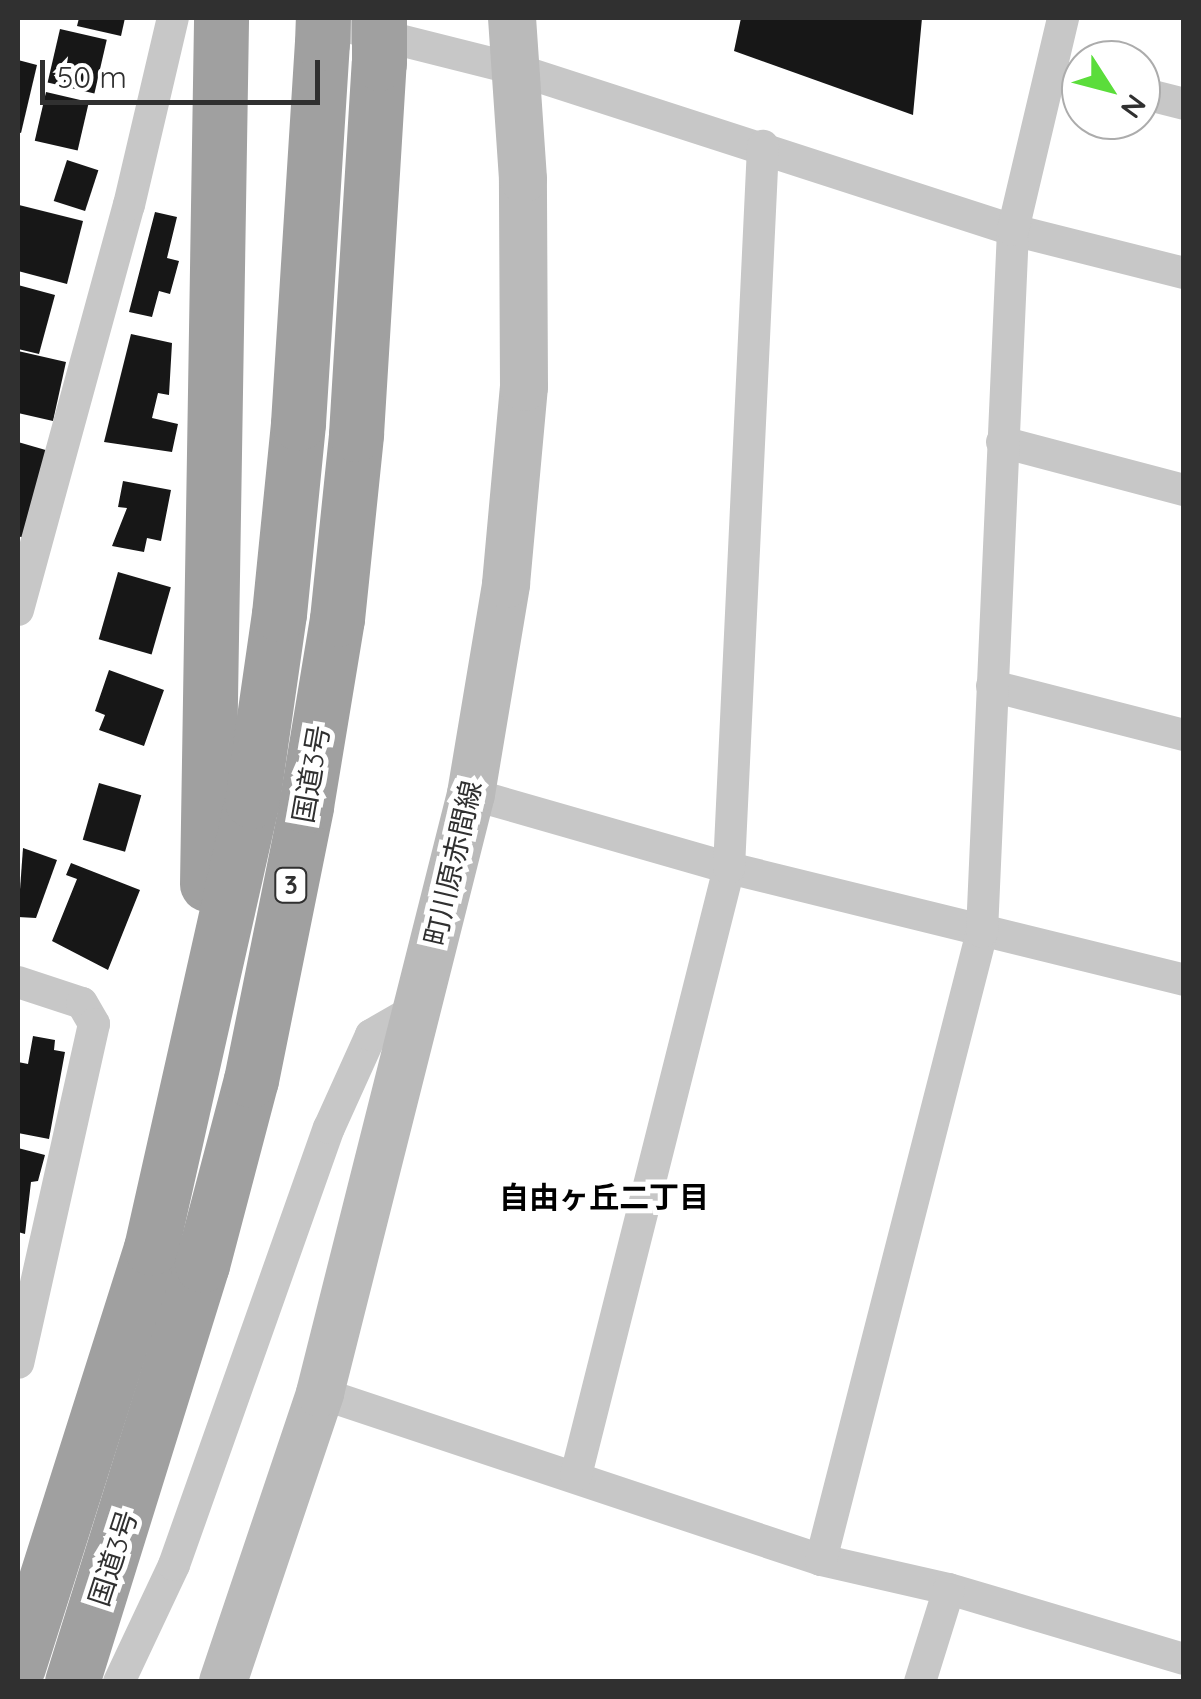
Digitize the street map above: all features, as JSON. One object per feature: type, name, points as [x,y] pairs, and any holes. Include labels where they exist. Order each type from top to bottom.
[{"type":"highway","points":[[197,1061],[212,794],[221,18]]},
{"type":"highway","name":"国道3号","points":[[18,1667],[151,1248],[197,1061],[252,801],[280,614],[319,26]]},
{"type":"highway","name":"国道3号","points":[[72,1682],[207,1246],[251,1080],[306,806],[337,619],[354,453],[379,40]]},
{"type":"main road","name":"町川原赤間線","points":[[222,1682],[320,1392],[470,794],[506,584],[524,387],[512,18]]},
{"type":"street","points":[[18,610],[129,205],[173,18]]},
{"type":"street","points":[[319,26],[515,69],[763,146],[1013,230],[1184,273]]},
{"type":"street","points":[[821,1560],[982,932],[1013,230],[1061,86]]},
{"type":"street","points":[[576,1475],[729,868],[763,146]]},
{"type":"street","points":[[1002,442],[1184,490]]},
{"type":"street","points":[[992,686],[1184,736]]},
{"type":"street","points":[[470,794],[729,868],[1184,980]]},
{"type":"street","points":[[18,982],[82,1004],[94,1024],[18,1364]]},
{"type":"street","points":[[118,1682],[174,1565],[343,1097],[371,1035],[418,1008]]},
{"type":"street","points":[[320,1392],[821,1560],[949,1590],[1184,1659]]},
{"type":"street","points":[[920,1682],[949,1590]]},
{"type":"building","points":[[79,18],[125,18],[121,36],[77,26]]},
{"type":"building","points":[[741,18],[922,18],[913,115],[734,51]]},
{"type":"building","points":[[60,29],[107,40],[94,93],[48,83]]},
{"type":"building","points":[[18,60],[37,65],[21,133],[18,132]]},
{"type":"building","points":[[46,92],[89,102],[78,151],[35,141]]},
{"type":"building","points":[[67,160],[98,170],[85,211],[54,201]]},
{"type":"building","points":[[19,205],[83,221],[67,284],[18,271]]},
{"type":"building","points":[[155,212],[177,217],[167,258],[179,261],[170,294],[159,291],[152,317],[129,312]]},
{"type":"building","points":[[18,285],[55,295],[39,354],[18,349]]},
{"type":"building","points":[[131,334],[172,343],[169,395],[158,393],[152,418],[178,424],[172,452],[104,442]]},
{"type":"building","points":[[18,351],[66,362],[53,421],[18,413]]},
{"type":"building","points":[[18,442],[49,451],[24,538],[18,536]]},
{"type":"building","points":[[123,481],[171,490],[161,541],[147,538],[144,552],[112,546],[127,508],[118,507]]},
{"type":"building","points":[[118,572],[171,587],[152,654],[99,639]]},
{"type":"building","points":[[109,670],[164,690],[144,746],[99,730],[105,715],[95,711]]},
{"type":"building","points":[[99,783],[141,795],[125,852],[83,840]]},
{"type":"building","points":[[23,848],[57,860],[36,918],[18,917]]},
{"type":"building","points":[[71,863],[140,890],[108,970],[52,941],[77,879],[66,875]]},
{"type":"building","points":[[33,1036],[55,1040],[54,1050],[65,1052],[49,1139],[18,1133],[18,1062],[28,1064]]},
{"type":"building","points":[[18,1148],[45,1155],[38,1181],[31,1182],[25,1234],[18,1232]]},
{"type":"district","name":"自由ヶ丘二丁目","points":[[604,1197]]}]
